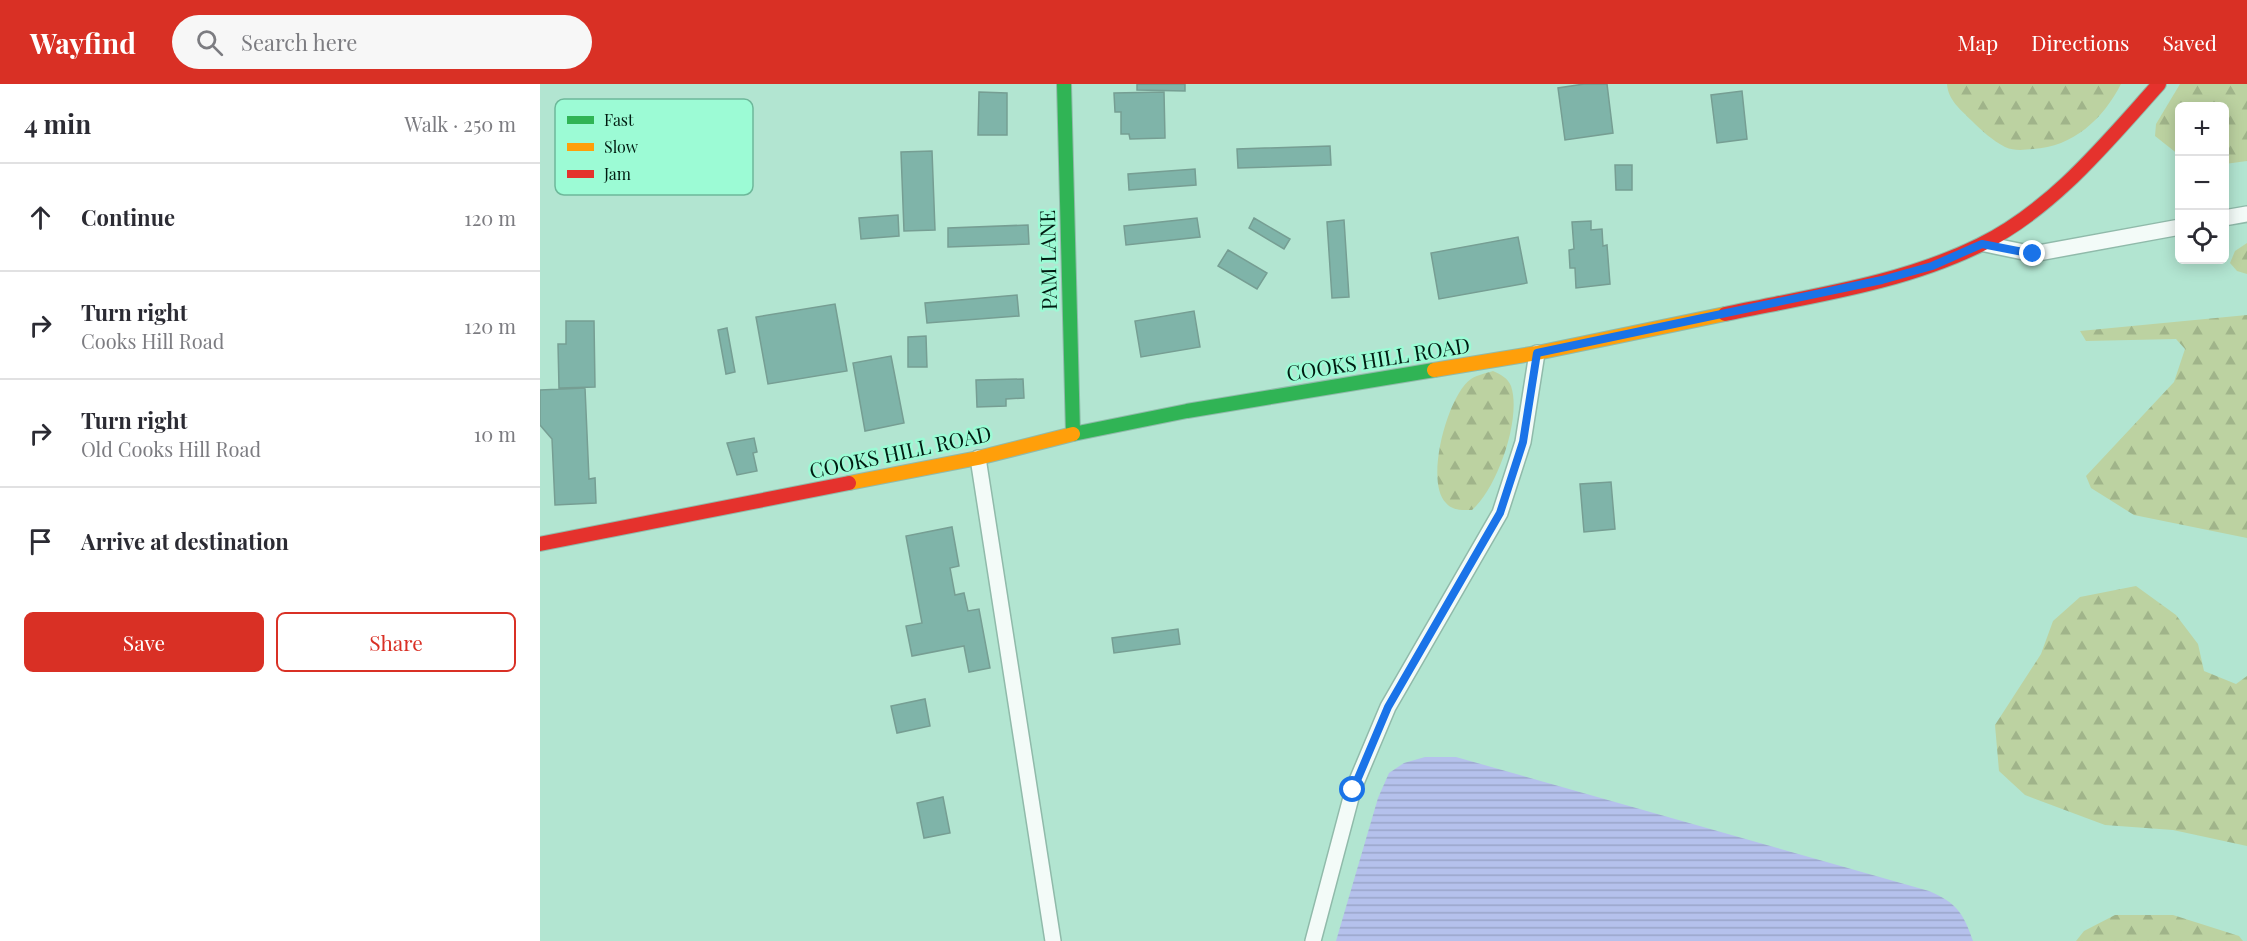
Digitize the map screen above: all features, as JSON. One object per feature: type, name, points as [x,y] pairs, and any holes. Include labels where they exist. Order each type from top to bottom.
[{"type":"street","name":"PAM LANE","points":[[1064,84],[1073,434]]},
{"type":"street","name":"COOKS HILL ROAD","points":[[540,544],[978,458],[1073,434],[1187,411],[1537,353],[1882,280],[1932,266],[1982,244],[2029,213],[2081,171],[2159,84]]},
{"type":"lane","points":[[2229,217],[2247,214]]},
{"type":"lane","points":[[1982,244],[2033,254],[2175,228]]},
{"type":"lane","points":[[1313,941],[1353,790],[1388,707],[1500,513],[1523,442],[1537,353]]},
{"type":"lane","points":[[978,458],[1053,941]]},
{"type":"green space","points":[[1947,84],[2121,84],[2105,109],[2074,137],[2048,147],[2019,150],[2005,147],[1980,128],[1956,104]]},
{"type":"green space","points":[[2180,84],[2247,84],[2247,161],[2229,163],[2229,102],[2175,102],[2175,152],[2155,136],[2156,124]]},
{"type":"green space","points":[[2247,243],[2247,274],[2237,271],[2230,263],[2235,251]]},
{"type":"green space","points":[[2247,315],[2247,538],[2134,515],[2091,488],[2086,476],[2174,382],[2185,349],[2176,339],[2086,341],[2080,331]]},
{"type":"green space","points":[[1493,371],[1501,375],[1511,386],[1514,400],[1510,434],[1498,470],[1481,500],[1472,510],[1455,509],[1446,503],[1440,492],[1437,477],[1438,458],[1447,419],[1462,388],[1471,379]]},
{"type":"green space","points":[[2136,586],[2176,615],[2198,644],[2204,671],[2236,684],[2247,676],[2247,846],[2173,830],[2105,825],[2025,795],[1999,771],[1995,725],[2041,654],[2053,621],[2080,597]]},
{"type":"green space","points":[[2115,915],[2173,915],[2239,936],[2243,941],[2076,941],[2084,931]]},
{"type":"water","points":[[1425,757],[1456,757],[1929,891],[1958,910],[1973,941],[1336,941],[1378,798],[1389,773],[1404,763]]},
{"type":"building","points":[[1137,84],[1185,84],[1185,91],[1137,90]]},
{"type":"building","points":[[1584,84],[1607,84],[1613,133],[1565,140],[1558,88]]},
{"type":"building","points":[[1742,91],[1747,139],[1717,143],[1711,95]]},
{"type":"building","points":[[979,92],[1007,93],[1007,135],[978,135]]},
{"type":"building","points":[[1164,92],[1165,138],[1130,139],[1129,134],[1121,134],[1121,112],[1115,112],[1114,93]]},
{"type":"building","points":[[1330,146],[1331,165],[1238,168],[1237,149]]},
{"type":"building","points":[[932,151],[935,230],[904,231],[901,152]]},
{"type":"building","points":[[1615,165],[1632,165],[1632,190],[1616,190]]},
{"type":"building","points":[[1195,169],[1196,185],[1129,190],[1128,174]]},
{"type":"building","points":[[898,215],[899,236],[861,239],[859,218]]},
{"type":"building","points":[[1197,218],[1200,237],[1126,245],[1124,226]]},
{"type":"building","points":[[1254,218],[1290,239],[1284,249],[1249,228]]},
{"type":"building","points":[[1344,220],[1349,297],[1332,298],[1327,222]]},
{"type":"building","points":[[1591,221],[1591,230],[1602,229],[1603,246],[1607,245],[1610,284],[1576,288],[1575,268],[1570,268],[1569,250],[1574,249],[1572,222]]},
{"type":"building","points":[[1028,225],[1029,244],[948,247],[948,228]]},
{"type":"building","points":[[1518,237],[1527,283],[1439,299],[1431,253]]},
{"type":"building","points":[[1228,250],[1267,273],[1257,289],[1218,266]]},
{"type":"building","points":[[1017,295],[1019,316],[927,323],[925,303]]},
{"type":"building","points":[[835,304],[847,371],[768,384],[756,317]]},
{"type":"building","points":[[1194,311],[1200,347],[1141,357],[1135,321]]},
{"type":"building","points":[[566,321],[594,321],[595,387],[559,388],[558,344],[566,344]]},
{"type":"building","points":[[727,328],[735,372],[726,374],[718,330]]},
{"type":"building","points":[[926,336],[927,367],[908,367],[908,337]]},
{"type":"building","points":[[891,356],[904,423],[865,431],[853,363]]},
{"type":"building","points":[[1023,379],[1024,398],[1006,399],[1006,406],[977,407],[976,380]]},
{"type":"building","points":[[585,388],[589,479],[595,478],[596,503],[555,505],[552,439],[540,425],[540,390]]},
{"type":"building","points":[[754,438],[757,452],[753,453],[757,471],[737,475],[727,443]]},
{"type":"building","points":[[1611,482],[1615,529],[1584,532],[1580,484]]},
{"type":"building","points":[[952,527],[959,566],[950,568],[955,595],[964,593],[968,611],[979,609],[990,668],[969,672],[964,646],[912,656],[906,626],[922,623],[906,536]]},
{"type":"building","points":[[1178,629],[1180,644],[1114,653],[1112,638]]},
{"type":"building","points":[[925,699],[930,726],[897,733],[891,706]]},
{"type":"building","points":[[943,797],[950,833],[924,838],[917,803]]},
{"type":"traffic: fast","points":[[1064,84],[1073,434]]},
{"type":"traffic: fast","points":[[1073,434],[1187,411],[1434,370]]},
{"type":"traffic: slow","points":[[1434,370],[1537,353],[1725,314]]},
{"type":"traffic: slow","points":[[849,483],[978,458],[1073,434]]},
{"type":"traffic: jam","points":[[1725,314],[1822,295],[1887,279],[1919,270],[1980,245],[2006,230],[2055,194],[2159,84]]},
{"type":"traffic: jam","points":[[540,544],[849,483]]},
{"type":"route","points":[[1353,790],[1388,707],[1500,513],[1523,442],[1537,353],[1882,280],[1932,266],[1982,244],[2033,254]]}]
